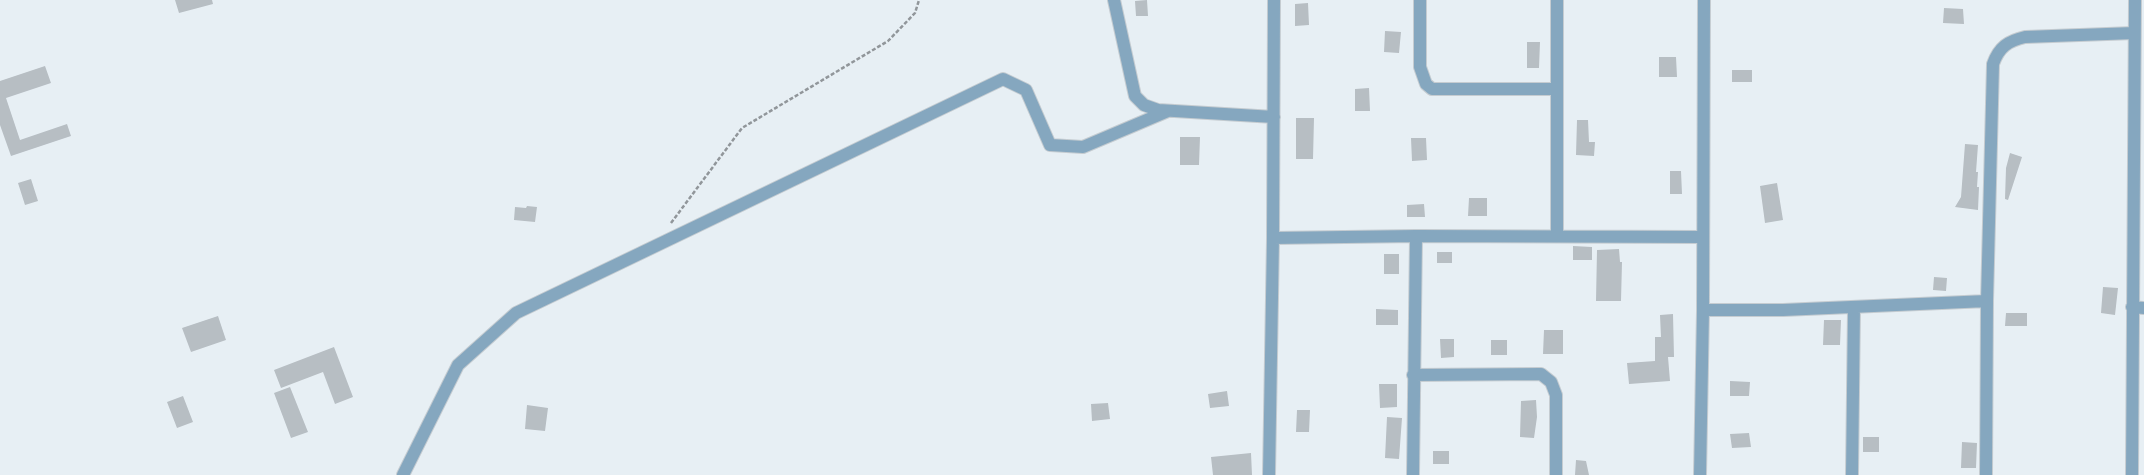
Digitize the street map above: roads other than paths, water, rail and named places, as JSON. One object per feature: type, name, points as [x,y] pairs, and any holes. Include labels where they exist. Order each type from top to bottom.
[{"type":"street","points":[[1114,0],[1135,96],[1144,105],[1168,112],[1274,117]]},
{"type":"street","points":[[1269,475],[1273,238],[1274,0]]},
{"type":"street","points":[[1420,0],[1420,67],[1422,77],[1432,89],[1557,89]]},
{"type":"street","points":[[1557,0],[1558,236]]},
{"type":"street","points":[[1700,475],[1703,310],[1704,0]]},
{"type":"street","points":[[2132,475],[2135,0]]},
{"type":"street","points":[[1986,475],[1987,301],[1993,64],[1996,54],[2011,40],[2025,37],[2134,33]]},
{"type":"street","points":[[403,475],[458,365],[516,313],[1003,79],[1026,90],[1050,145],[1082,147],[1168,112]]},
{"type":"street","points":[[1273,238],[1416,236],[1703,237]]},
{"type":"street","points":[[1413,475],[1413,375],[1416,236]]},
{"type":"street","points":[[1703,310],[1854,307],[1987,301]]},
{"type":"street","points":[[1852,475],[1854,307]]},
{"type":"street","points":[[2132,307],[2144,308]]},
{"type":"street","points":[[1413,375],[1541,374],[1551,382],[1556,395],[1556,475]]}]
